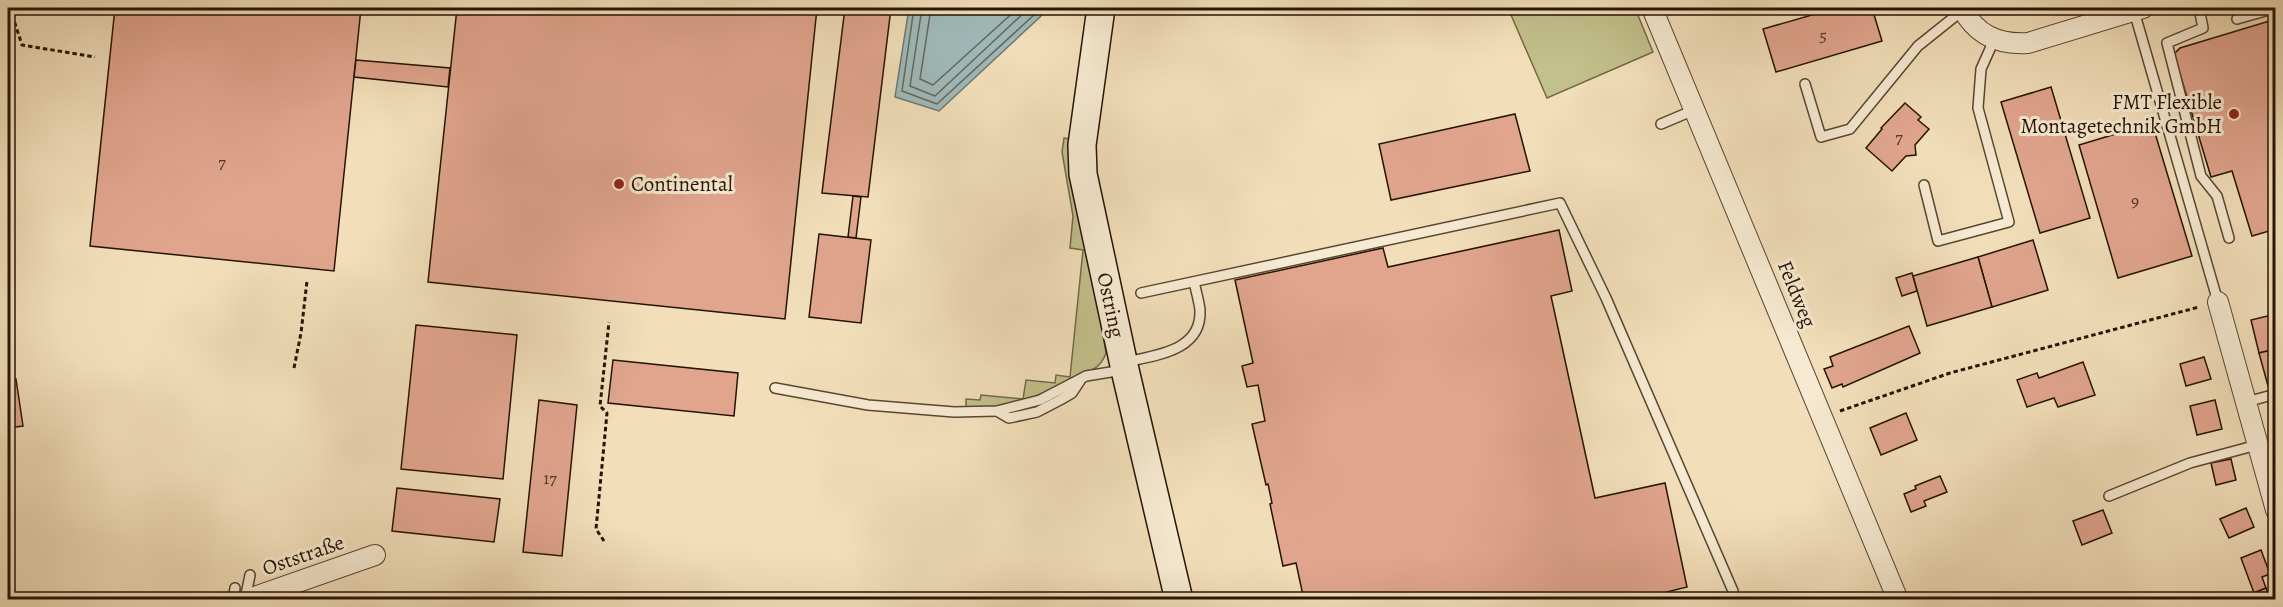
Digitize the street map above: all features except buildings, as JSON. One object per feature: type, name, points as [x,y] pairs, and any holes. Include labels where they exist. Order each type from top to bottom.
[{"type":"main road","name":"Ostring","points":[[1101,8],[1082,145],[1083,174],[1124,366],[1179,600]]},
{"type":"street","name":"Feldweg","points":[[1652,8],[1898,600]]},
{"type":"street","points":[[1962,9],[1972,24],[1994,40],[2012,44],[2028,43],[2102,13],[2138,9]]},
{"type":"street","points":[[2210,304],[2245,402],[2276,510]]},
{"type":"street","name":"Oststraße","points":[[244,597],[375,555]]},
{"type":"lane","points":[[2199,8],[2203,28],[2167,44],[2201,176],[2217,196],[2229,238]]},
{"type":"lane","points":[[2237,19],[2276,8]]},
{"type":"lane","points":[[1805,84],[1821,137],[1850,129],[1917,46],[1962,9]]},
{"type":"lane","points":[[2138,9],[2210,304]]},
{"type":"lane","points":[[1924,185],[1938,241],[2009,222],[1978,108],[1981,69],[1994,40]]},
{"type":"lane","points":[[1661,124],[1694,110]]},
{"type":"lane","points":[[1141,293],[1560,203],[1606,298],[1663,428],[1733,591],[1732,600]]},
{"type":"lane","points":[[775,388],[868,405],[954,412],[997,411],[1009,418],[1037,412],[1072,393],[1080,379],[1086,376],[1165,353],[1186,344],[1197,329],[1200,311],[1194,282]]},
{"type":"lane","points":[[2245,402],[2276,394]]},
{"type":"lane","points":[[2109,496],[2190,463],[2257,445]]},
{"type":"lane","points":[[244,597],[250,575]]},
{"type":"path","points":[[10,8],[22,45],[95,57]]},
{"type":"path","points":[[294,368],[307,281]]},
{"type":"path","points":[[1822,418],[1950,373],[2210,304]]},
{"type":"path","points":[[604,542],[596,528],[607,413],[600,406],[609,322]]},
{"type":"shaded area","points":[[1508,8],[1635,8],[1653,52],[1547,98]]},
{"type":"shaded area","points":[[1064,138],[1070,139],[1106,353],[1104,359],[1093,369],[1035,397],[996,407],[966,408],[966,399],[980,400],[981,395],[1023,399],[1026,380],[1055,383],[1056,375],[1070,377],[1083,250],[1070,248],[1073,216],[1062,152]]},
{"type":"water","points":[[909,8],[1043,8],[1041,16],[939,111],[895,97]]},
{"type":"place","name":"FMT Flexible Montagetechnik GmbH","points":[[2234,114]]},
{"type":"place","name":"Continental","points":[[619,184]]}]
